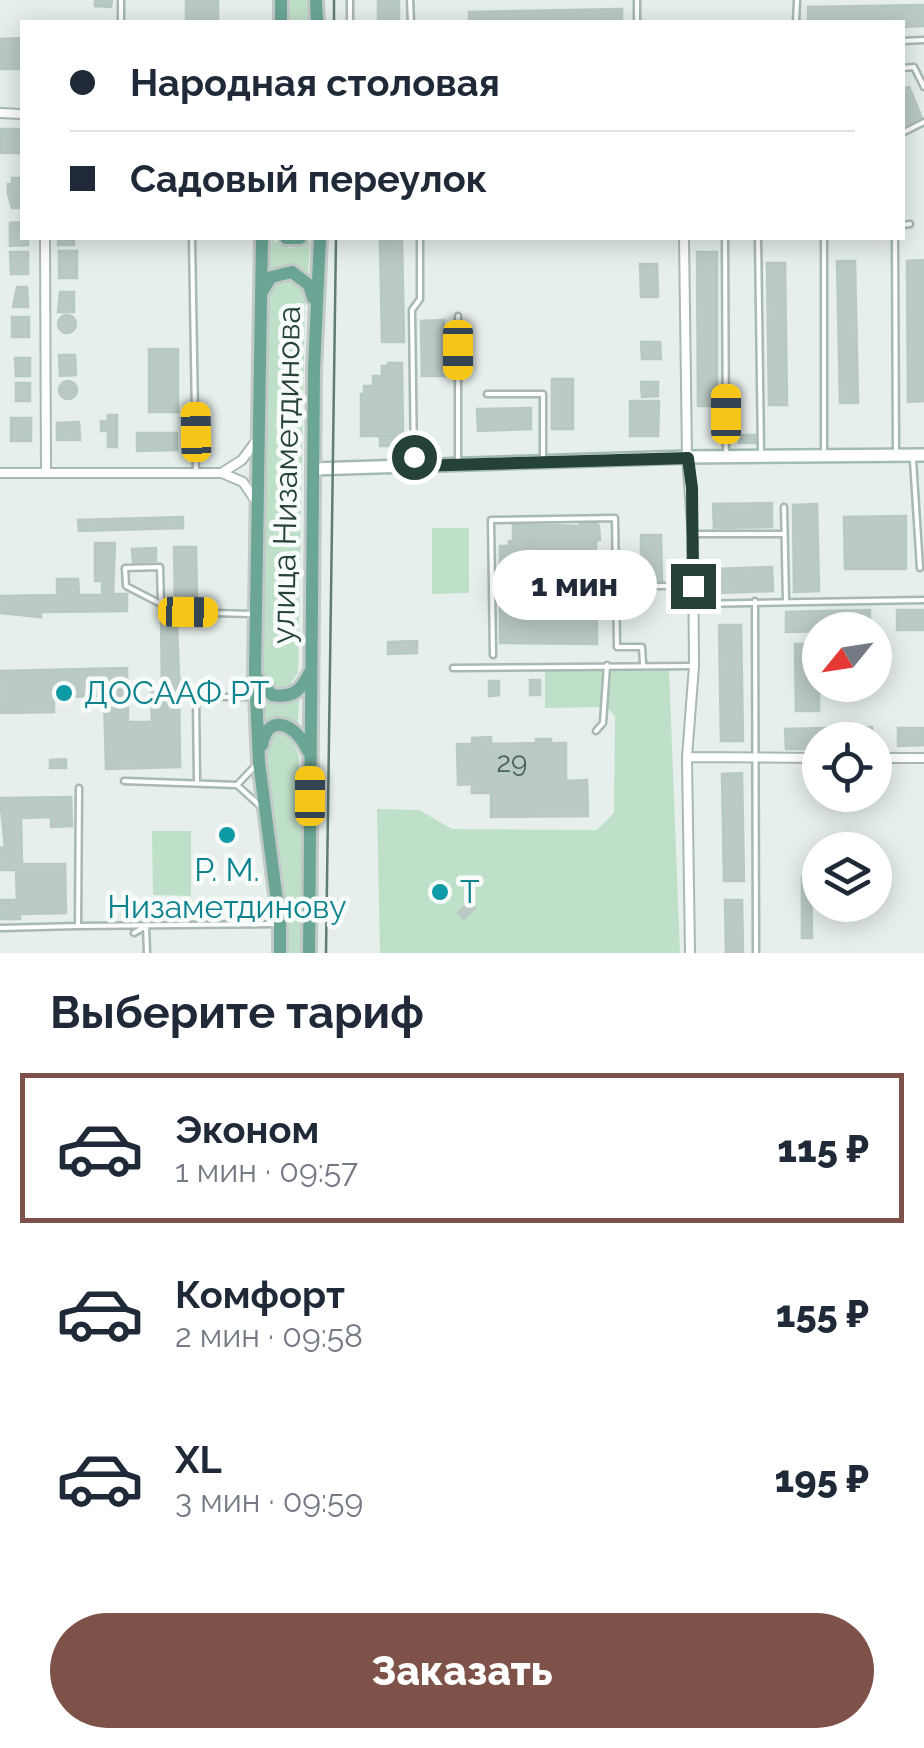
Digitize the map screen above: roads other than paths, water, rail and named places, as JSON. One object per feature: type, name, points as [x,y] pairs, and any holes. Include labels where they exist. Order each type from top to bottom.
[{"type":"main road","name":"улица Низаметдинова","points":[[262,240],[255,672],[280,953]]},
{"type":"main road","name":"улица Низаметдинова","points":[[309,953],[313,469],[320,244]]},
{"type":"main road","points":[[259,296],[271,277],[292,272],[309,285],[316,305]]},
{"type":"main road","points":[[313,469],[918,455]]},
{"type":"main road","points":[[255,672],[262,687],[272,695],[284,697],[303,687],[311,669]]},
{"type":"main road","points":[[260,762],[264,735],[283,724],[302,737],[310,758]]},
{"type":"street","points":[[45,240],[46,472]]},
{"type":"street","points":[[684,240],[694,604],[687,757],[690,953]]},
{"type":"street","points":[[222,473],[242,460],[258,437]]},
{"type":"street","points":[[0,473],[222,473],[243,482],[257,503]]},
{"type":"street","points":[[687,757],[802,758]]},
{"type":"street","points":[[892,758],[924,758]]},
{"type":"lane","points":[[905,68],[914,67],[924,88]]},
{"type":"lane","points":[[192,240],[196,473]]},
{"type":"lane","points":[[414,466],[412,310],[420,299],[420,240]]},
{"type":"lane","points":[[725,240],[726,457]]},
{"type":"lane","points":[[758,240],[762,457]]},
{"type":"lane","points":[[824,240],[824,456]]},
{"type":"lane","points":[[896,240],[896,455]]},
{"type":"lane","points":[[458,316],[458,464]]},
{"type":"lane","points":[[487,394],[543,394],[544,462]]},
{"type":"lane","points":[[918,455],[920,568]]},
{"type":"lane","points":[[784,507],[786,601]]},
{"type":"lane","points":[[493,654],[491,520],[615,518],[617,647],[642,647],[643,664]]},
{"type":"lane","points":[[693,534],[784,534]]},
{"type":"lane","points":[[162,604],[160,568],[125,568],[126,586],[176,612],[256,614]]},
{"type":"lane","points":[[640,586],[693,586]]},
{"type":"lane","points":[[694,604],[924,600]]},
{"type":"lane","points":[[755,601],[756,953]]},
{"type":"lane","points":[[210,613],[210,622]]},
{"type":"lane","points":[[596,730],[603,723],[607,665]]},
{"type":"lane","points":[[452,668],[694,666]]},
{"type":"lane","points":[[197,783],[196,697],[257,697]]},
{"type":"lane","points":[[236,785],[260,762]]},
{"type":"lane","points":[[124,781],[236,785],[266,812]]},
{"type":"lane","points":[[78,788],[78,926]]},
{"type":"lane","points":[[0,928],[280,924]]},
{"type":"lane","points":[[134,933],[146,926]]},
{"type":"lane","points":[[146,926],[146,953]]},
{"type":"tram line","points":[[334,0],[334,20]]},
{"type":"tram line","points":[[326,953],[336,240]]},
{"type":"place","name":"ДОСААФ РТ","points":[[64,693]]},
{"type":"place","name":"Р. М. Низаметдинову","points":[[227,835]]},
{"type":"place","name":"Т","points":[[440,892]]}]
